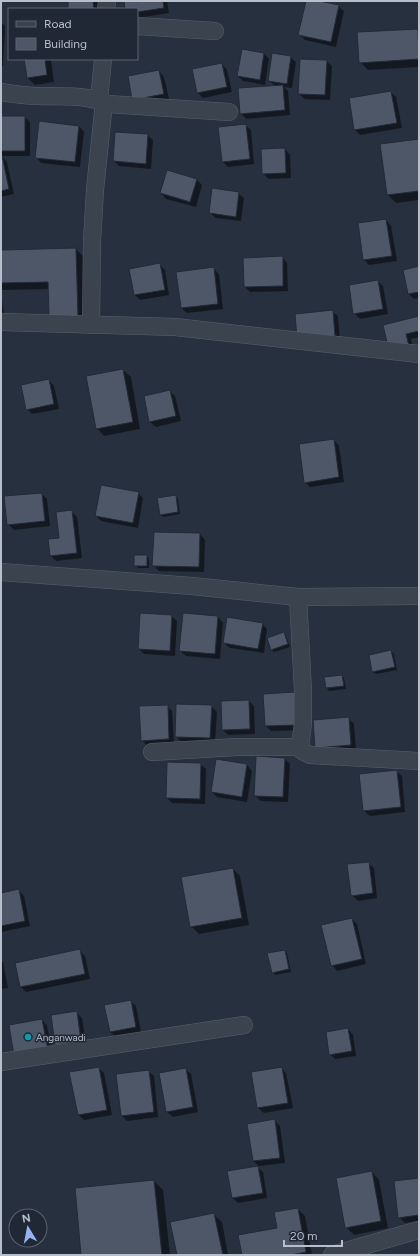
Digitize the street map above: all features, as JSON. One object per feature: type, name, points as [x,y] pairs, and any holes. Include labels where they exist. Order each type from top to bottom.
[{"type":"street","points":[[138,26],[215,31]]},
{"type":"street","points":[[92,325],[92,241],[103,60]]},
{"type":"street","points":[[1,92],[36,96],[76,96],[101,101],[108,104],[229,112]]},
{"type":"street","points":[[1,322],[175,327],[419,354]]},
{"type":"street","points":[[1,572],[192,586],[298,597],[419,596]]},
{"type":"street","points":[[298,597],[303,691],[303,723],[300,748],[302,752],[310,755],[419,760]]},
{"type":"street","points":[[152,752],[237,747],[300,748]]},
{"type":"street","points":[[1,1062],[244,1025]]},
{"type":"street","points":[[332,1255],[419,1230]]},
{"type":"building","points":[[68,1],[93,1],[94,8],[68,8]]},
{"type":"building","points":[[124,1],[163,1],[164,8],[138,12],[138,8],[125,8]]},
{"type":"building","points":[[306,1],[319,1],[339,5],[331,42],[298,35]]},
{"type":"building","points":[[418,29],[419,59],[359,63],[357,32]]},
{"type":"building","points":[[242,49],[264,53],[260,80],[237,76]]},
{"type":"building","points":[[272,53],[291,56],[287,84],[268,81]]},
{"type":"building","points":[[300,59],[327,60],[325,95],[298,94]]},
{"type":"building","points":[[24,60],[45,60],[47,75],[27,78]]},
{"type":"building","points":[[222,63],[227,87],[197,93],[192,69]]},
{"type":"building","points":[[159,70],[164,94],[132,100],[128,76]]},
{"type":"building","points":[[283,85],[285,110],[240,114],[238,88]]},
{"type":"building","points":[[391,91],[397,123],[354,130],[349,98]]},
{"type":"building","points":[[1,116],[25,116],[25,151],[1,151]]},
{"type":"building","points":[[39,121],[79,126],[75,162],[35,158]]},
{"type":"building","points":[[246,124],[250,159],[222,162],[218,127]]},
{"type":"building","points":[[115,132],[148,134],[146,164],[113,161]]},
{"type":"building","points":[[419,139],[419,191],[387,195],[380,144]]},
{"type":"building","points":[[285,148],[286,173],[262,174],[261,149]]},
{"type":"building","points":[[1,155],[9,189],[1,191]]},
{"type":"building","points":[[167,170],[197,179],[190,202],[160,193]]},
{"type":"building","points":[[212,188],[239,192],[236,217],[209,213]]},
{"type":"building","points":[[386,219],[392,256],[363,260],[358,223]]},
{"type":"building","points":[[76,248],[78,317],[49,318],[48,282],[1,283],[1,250]]},
{"type":"building","points":[[283,256],[283,286],[244,287],[243,258]]},
{"type":"building","points":[[160,263],[165,290],[134,295],[129,269]]},
{"type":"building","points":[[419,266],[419,292],[408,294],[403,270]]},
{"type":"building","points":[[214,267],[218,304],[181,308],[176,272]]},
{"type":"building","points":[[378,280],[383,309],[353,314],[349,285]]},
{"type":"building","points":[[333,310],[335,336],[297,339],[295,314]]},
{"type":"building","points":[[419,316],[419,331],[406,334],[409,346],[389,351],[383,325]]},
{"type":"building","points":[[123,369],[133,422],[96,429],[86,376]]},
{"type":"building","points":[[49,379],[54,404],[26,410],[21,385]]},
{"type":"building","points":[[170,390],[176,416],[149,422],[144,396]]},
{"type":"building","points":[[334,439],[339,477],[304,483],[299,444]]},
{"type":"building","points":[[101,485],[139,492],[133,523],[95,516]]},
{"type":"building","points":[[42,493],[45,521],[7,525],[4,496]]},
{"type":"building","points":[[176,495],[178,512],[160,515],[157,498]]},
{"type":"building","points":[[72,510],[77,553],[50,556],[48,539],[59,538],[56,512]]},
{"type":"building","points":[[154,532],[200,533],[199,567],[152,566]]},
{"type":"building","points":[[134,555],[147,555],[147,566],[134,566]]},
{"type":"building","points":[[140,613],[172,615],[170,651],[138,649]]},
{"type":"building","points":[[183,613],[218,616],[215,654],[179,651]]},
{"type":"building","points":[[227,617],[263,623],[258,649],[223,643]]},
{"type":"building","points":[[284,632],[288,644],[271,650],[267,638]]},
{"type":"building","points":[[391,650],[395,667],[372,672],[369,655]]},
{"type":"building","points":[[342,675],[344,686],[326,688],[324,677]]},
{"type":"building","points":[[295,692],[297,725],[265,726],[263,694]]},
{"type":"building","points":[[249,700],[250,729],[222,730],[221,701]]},
{"type":"building","points":[[176,704],[212,705],[210,738],[175,737]]},
{"type":"building","points":[[168,705],[169,739],[141,741],[139,706]]},
{"type":"building","points":[[349,717],[351,745],[315,748],[313,720]]},
{"type":"building","points":[[256,756],[285,758],[283,797],[254,796]]},
{"type":"building","points":[[216,759],[247,764],[242,797],[211,792]]},
{"type":"building","points":[[167,762],[201,763],[200,799],[166,798]]},
{"type":"building","points":[[397,770],[401,807],[363,811],[359,774]]},
{"type":"building","points":[[369,862],[373,893],[351,896],[347,864]]},
{"type":"building","points":[[233,868],[242,918],[190,927],[181,877]]},
{"type":"building","points":[[19,889],[25,921],[1,926],[1,893]]},
{"type":"building","points":[[352,918],[362,959],[331,966],[321,925]]},
{"type":"building","points":[[80,949],[85,974],[20,987],[15,963]]},
{"type":"building","points":[[285,950],[289,969],[272,973],[267,953]]},
{"type":"building","points":[[131,1000],[136,1027],[110,1032],[104,1005]]},
{"type":"building","points":[[77,1011],[81,1041],[55,1045],[51,1015]]},
{"type":"building","name":"Anganwadi","points":[[42,1019],[48,1050],[14,1056],[9,1025]]},
{"type":"building","points":[[348,1028],[352,1051],[329,1055],[326,1032]]},
{"type":"building","points":[[99,1067],[107,1110],[78,1115],[69,1072]]},
{"type":"building","points":[[282,1067],[288,1103],[257,1108],[251,1072]]},
{"type":"building","points":[[186,1068],[193,1107],[166,1112],[159,1073]]},
{"type":"building","points":[[149,1070],[154,1112],[121,1116],[116,1074]]},
{"type":"building","points":[[275,1119],[280,1158],[253,1161],[247,1124]]},
{"type":"building","points":[[258,1166],[263,1193],[232,1198],[227,1171]]},
{"type":"building","points":[[372,1171],[381,1221],[345,1228],[336,1178]]},
{"type":"building","points":[[419,1178],[419,1215],[398,1218],[394,1181]]},
{"type":"building","points":[[154,1180],[162,1255],[81,1255],[75,1188]]},
{"type":"building","points":[[298,1208],[306,1252],[291,1255],[242,1255],[238,1235],[277,1228],[274,1212]]},
{"type":"building","points":[[214,1213],[223,1255],[177,1255],[170,1222]]},
{"type":"place","name":"Anganwadi","points":[[28,1037]]}]
